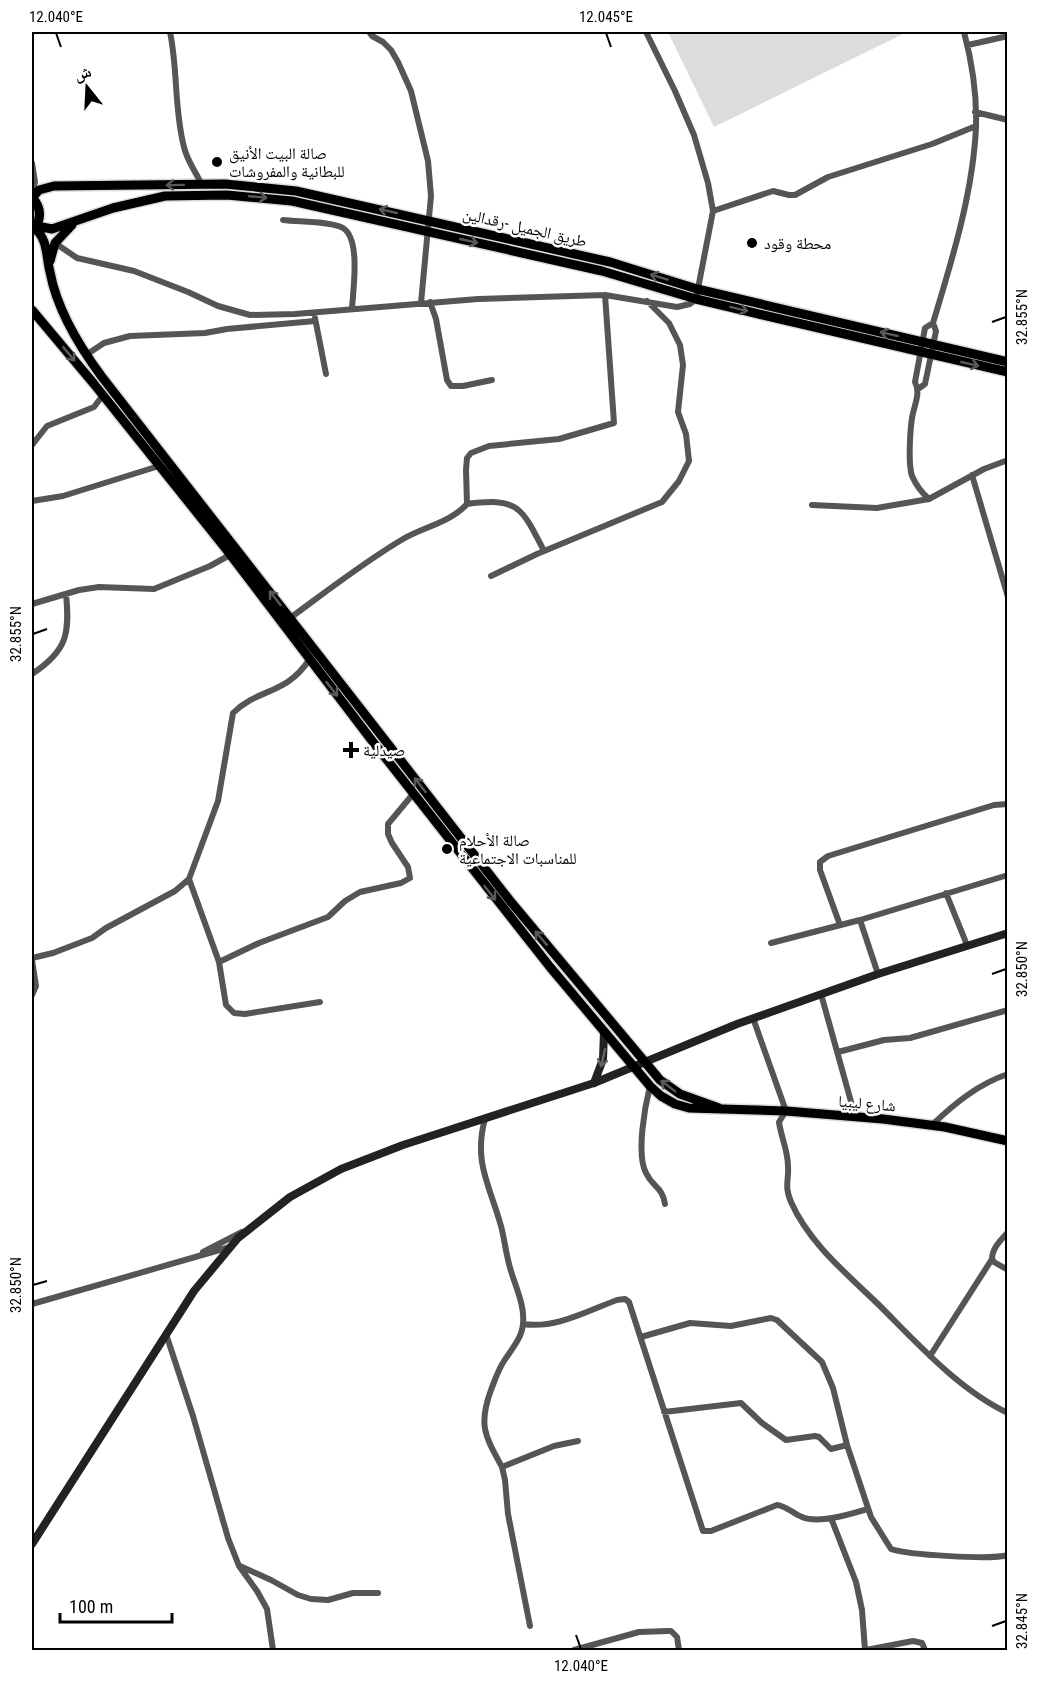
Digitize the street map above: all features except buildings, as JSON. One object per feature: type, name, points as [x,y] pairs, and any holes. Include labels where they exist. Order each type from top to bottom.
[{"type":"main road","name":"طريق الجميل -رقدالين","points":[[32,197],[39,190],[49,186],[225,184],[296,191],[427,225]]},
{"type":"main road","name":"طريق الجميل -رقدالين","points":[[35,229],[52,230],[113,208],[165,196],[227,195],[292,201],[427,225],[610,262],[697,294],[921,347],[934,345],[1008,362]]},
{"type":"main road","points":[[32,197],[40,211],[35,229],[44,241],[60,307],[98,380]]},
{"type":"main road","points":[[49,269],[56,243],[66,230],[81,219]]},
{"type":"main road","points":[[32,310],[98,380],[290,618],[511,902],[646,1062],[669,1088],[721,1109]]},
{"type":"main road","name":"طريق الجميل -رقدالين","points":[[921,347],[932,355],[1008,372]]},
{"type":"main road","name":"شارع ليبيا","points":[[98,380],[103,395],[230,555],[502,909],[604,1032],[661,1096],[675,1104],[689,1108],[855,1116],[932,1125],[1008,1141]]},
{"type":"street","points":[[170,32],[180,128],[188,161],[196,171],[202,185]]},
{"type":"street","points":[[369,32],[391,50],[398,62],[411,91],[428,161],[430,196],[421,303]]},
{"type":"street","points":[[56,243],[77,258],[134,271],[250,315],[430,302],[605,295],[677,306],[690,304],[697,294],[713,212],[708,183],[694,135],[646,32]]},
{"type":"street","points":[[918,389],[925,384],[932,355],[936,331],[933,322],[967,192],[976,126],[972,70],[964,32]]},
{"type":"street","points":[[968,45],[1008,36]]},
{"type":"street","points":[[975,112],[1008,120]]},
{"type":"street","points":[[713,212],[773,191],[795,195],[828,177],[932,144],[976,126]]},
{"type":"street","points":[[32,163],[35,182],[32,191]]},
{"type":"street","points":[[283,220],[343,228],[351,236],[354,249],[352,309]]},
{"type":"street","points":[[467,504],[466,470],[467,458],[471,453],[489,446],[559,439],[614,423],[605,295]]},
{"type":"street","points":[[491,576],[544,551],[662,502],[679,482],[689,460],[686,434],[678,412],[683,365],[680,345],[669,323],[647,301]]},
{"type":"street","points":[[430,302],[447,380],[451,386],[492,380]]},
{"type":"street","points":[[314,312],[326,374]]},
{"type":"street","points":[[86,355],[104,343],[130,336],[205,333],[315,321]]},
{"type":"street","points":[[929,499],[920,490],[912,475],[912,419],[918,389],[915,382],[921,347],[926,328],[933,322]]},
{"type":"street","points":[[32,445],[47,426],[94,407],[103,395]]},
{"type":"street","points":[[812,505],[877,508],[929,499],[984,469],[1008,460]]},
{"type":"street","points":[[32,501],[63,496],[159,466]]},
{"type":"street","points":[[972,475],[1008,597]]},
{"type":"street","points":[[290,618],[371,559],[405,538],[460,512],[467,504],[492,501],[519,508],[544,551]]},
{"type":"street","points":[[32,604],[99,587],[154,589],[210,566],[230,555]]},
{"type":"street","points":[[32,674],[48,664],[66,637],[68,624],[66,594]]},
{"type":"street","points":[[32,994],[36,986],[32,959],[53,954],[92,938],[106,928],[175,891],[189,879],[218,801],[233,713],[290,682],[302,671],[309,660]]},
{"type":"street","points":[[219,962],[259,943],[328,917],[345,901],[360,892],[401,883],[410,878],[408,867],[388,834],[388,824],[414,794]]},
{"type":"street","points":[[840,925],[820,870],[820,862],[828,856],[994,805],[1008,804]]},
{"type":"street","points":[[771,943],[860,920],[1008,875]]},
{"type":"street","points":[[189,879],[219,962],[224,1001],[229,1010],[245,1014],[320,1002]]},
{"type":"street","points":[[946,893],[967,945]]},
{"type":"street","points":[[860,920],[878,974]]},
{"type":"street","points":[[32,1544],[194,1291],[230,1247],[290,1197],[340,1169],[403,1145],[594,1083],[753,1018],[878,974],[1008,933]]},
{"type":"street","points":[[821,994],[855,1116]]},
{"type":"street","points":[[838,1052],[884,1040],[910,1038],[1008,1010]]},
{"type":"street","points":[[753,1018],[786,1111],[779,1122],[789,1167],[786,1187],[798,1216],[823,1249],[930,1356],[987,1403],[1008,1413]]},
{"type":"street","points":[[594,1083],[603,1059],[604,1032]]},
{"type":"street","points":[[932,1125],[954,1104],[995,1078],[1008,1074]]},
{"type":"street","points":[[650,1086],[643,1118],[645,1171],[663,1192],[665,1204]]},
{"type":"street","points":[[485,1119],[480,1138],[483,1167],[501,1225],[510,1270],[522,1310],[523,1324],[520,1335],[499,1369],[487,1402],[483,1423],[489,1445],[502,1467],[508,1514],[530,1626]]},
{"type":"street","points":[[200,1254],[250,1229]]},
{"type":"street","points":[[930,1356],[992,1259],[993,1252],[1008,1232]]},
{"type":"street","points":[[32,1304],[230,1247]]},
{"type":"street","points":[[992,1259],[1008,1270]]},
{"type":"street","points":[[523,1324],[551,1325],[617,1299],[625,1299],[632,1308],[703,1531],[711,1531],[777,1504],[812,1520],[850,1515],[868,1509]]},
{"type":"street","points":[[641,1337],[690,1323],[731,1326],[771,1318],[777,1320],[822,1362],[833,1388],[847,1445],[870,1517],[891,1549],[971,1557],[1008,1555]]},
{"type":"street","points":[[166,1333],[190,1405],[228,1538],[239,1566],[267,1609],[273,1650]]},
{"type":"street","points":[[664,1412],[741,1403],[762,1423],[786,1440],[815,1436],[831,1449],[847,1445]]},
{"type":"street","points":[[502,1467],[554,1446],[578,1441]]},
{"type":"street","points":[[831,1518],[856,1582],[862,1610],[865,1650],[913,1641],[922,1643],[925,1650]]},
{"type":"street","points":[[239,1566],[311,1599],[328,1600],[364,1591],[378,1593]]},
{"type":"street","points":[[574,1650],[639,1632],[668,1630],[677,1637],[678,1650]]},
{"type":"shaded area","points":[[668,32],[907,32],[714,127]]},
{"type":"place","name":"صالة البيت الأنيق للبطانية والمفروشات","points":[[217,162]]},
{"type":"place","name":"محطة وقود","points":[[752,243]]},
{"type":"place","name":"صيدلية","points":[[351,750]]},
{"type":"place","name":"صالة الأحلام للمناسبات الاجتماعية","points":[[447,849]]}]
